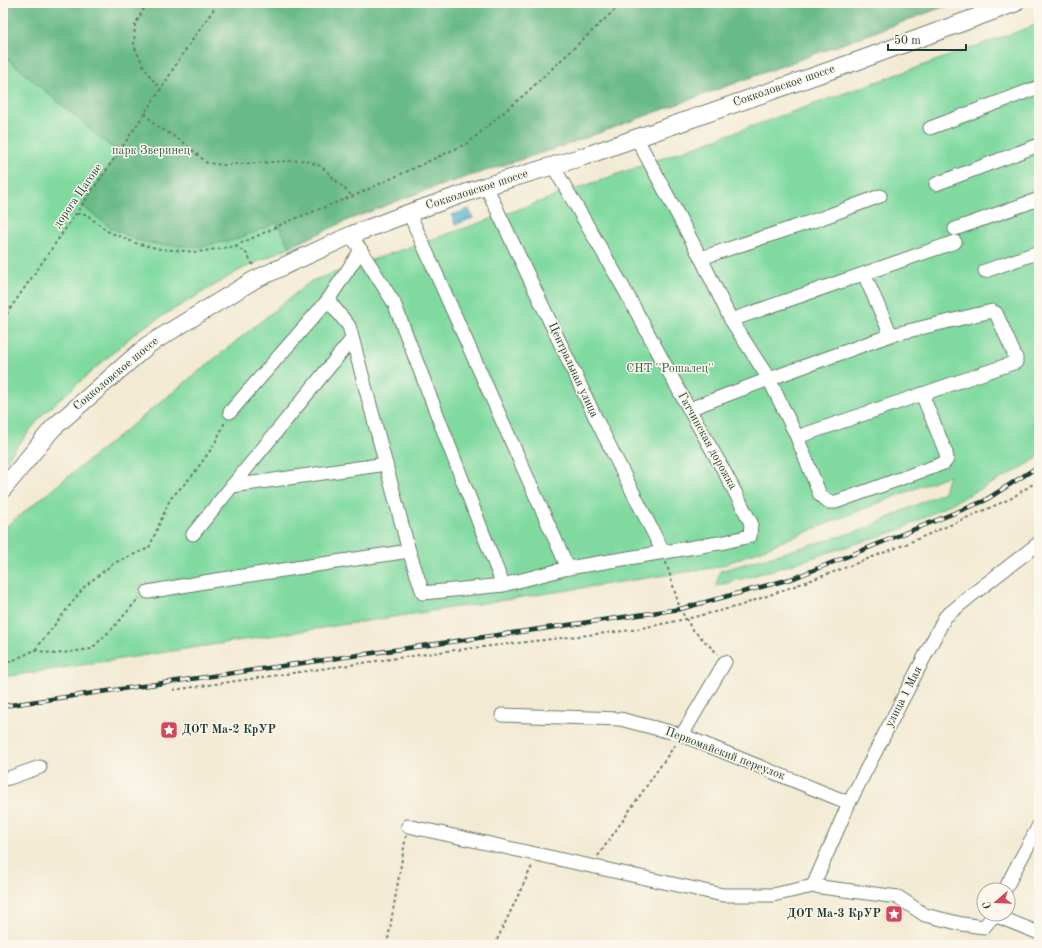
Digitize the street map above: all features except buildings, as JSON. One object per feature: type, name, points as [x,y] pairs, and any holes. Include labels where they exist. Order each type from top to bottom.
[{"type":"main road","name":"Сокколовское шоссе","points":[[3,489],[53,428],[148,345],[258,278],[352,235],[409,213],[486,186],[582,157],[856,61],[1015,3]]},
{"type":"street","points":[[930,128],[1039,87]]},
{"type":"street","points":[[636,137],[701,258],[731,320],[769,379],[797,437],[820,495],[828,502],[836,502],[944,463],[947,459],[946,453],[922,394]]},
{"type":"street","points":[[936,184],[1039,145]]},
{"type":"street","name":"Гатчинская дорожка","points":[[553,166],[623,287],[751,522],[750,536],[725,542],[663,552]]},
{"type":"street","name":"Центральная улица","points":[[486,186],[598,423],[663,552]]},
{"type":"street","points":[[701,258],[822,218],[880,196]]},
{"type":"street","points":[[955,229],[1039,199]]},
{"type":"street","points":[[409,213],[568,568]]},
{"type":"street","points":[[352,235],[394,303],[503,584]]},
{"type":"street","points":[[731,320],[955,242]]},
{"type":"street","points":[[230,412],[328,300],[361,250]]},
{"type":"street","points":[[985,271],[1039,252]]},
{"type":"street","points":[[864,274],[891,335]]},
{"type":"street","points":[[328,300],[349,326],[409,551],[423,592],[503,584],[568,568],[663,552]]},
{"type":"street","points":[[689,409],[891,335],[992,311],[996,313],[1016,358],[1016,362],[797,437]]},
{"type":"street","points":[[193,534],[352,339]]},
{"type":"street","points":[[232,486],[386,464]]},
{"type":"street","name":"улица 1 Мая","points":[[812,886],[849,803],[945,617],[1039,543]]},
{"type":"street","points":[[148,592],[218,579],[409,551]]},
{"type":"street","points":[[682,735],[726,662]]},
{"type":"street","name":"Первомайский переулок","points":[[502,716],[620,719],[682,735],[849,803]]},
{"type":"street","points":[[3,779],[40,767]]},
{"type":"street","points":[[1008,882],[1039,825]]},
{"type":"street","points":[[408,826],[723,895],[773,895],[812,886],[898,897],[925,915],[962,924],[984,927],[988,922]]},
{"type":"street","points":[[1013,922],[1039,933]]},
{"type":"path","points":[[147,3],[135,25],[134,46],[144,67],[161,89]]},
{"type":"path","name":"дорога Цагове","points":[[3,319],[145,113],[178,61],[218,3]]},
{"type":"path","points":[[76,214],[86,214],[107,231],[135,244],[160,249],[198,252],[235,246],[288,221],[352,196],[468,143],[525,94],[622,3]]},
{"type":"path","points":[[145,113],[154,124],[183,142],[208,163],[223,165],[304,160],[321,166],[352,196]]},
{"type":"path","points":[[235,246],[247,254],[258,278]]},
{"type":"path","points":[[3,665],[35,650],[85,586],[114,563],[149,548],[170,499],[192,476],[214,445],[230,412]]},
{"type":"path","points":[[173,690],[447,651],[632,630],[686,619],[739,606],[906,544],[1010,499],[1039,480]]},
{"type":"path","points":[[663,552],[680,609],[692,629],[726,662]]},
{"type":"path","points":[[35,650],[55,654],[91,649],[114,627],[140,596],[148,592]]},
{"type":"path","points":[[592,866],[682,735]]},
{"type":"path","points":[[387,945],[408,826]]},
{"type":"path","points":[[494,945],[537,854]]},
{"type":"green space","name":"парк Зверинец","points":[[3,3],[954,3],[563,146],[426,190],[348,220],[240,270],[139,330],[43,414],[3,464]]},
{"type":"green space","name":"парк Зверинец","points":[[3,3],[954,3],[563,146],[426,190],[348,220],[290,247],[277,223],[234,240],[200,247],[160,245],[136,240],[110,227],[82,206],[118,153],[3,55]]},
{"type":"green space","name":"СНТ ''Рошалец''","points":[[1039,24],[1039,457],[1018,470],[899,530],[773,570],[716,586],[720,571],[862,530],[944,492],[949,475],[718,567],[3,677],[3,529],[311,281],[500,216]]},
{"type":"water","points":[[469,209],[473,218],[455,225],[452,215]]},
{"type":"railway","points":[[3,706],[680,609],[794,578],[984,501],[1039,466]]},
{"type":"place","name":"ДОТ Ма-2 КрУР","points":[[169,730]]},
{"type":"place","name":"ДОТ Ма-3 КрУР","points":[[894,914]]}]
